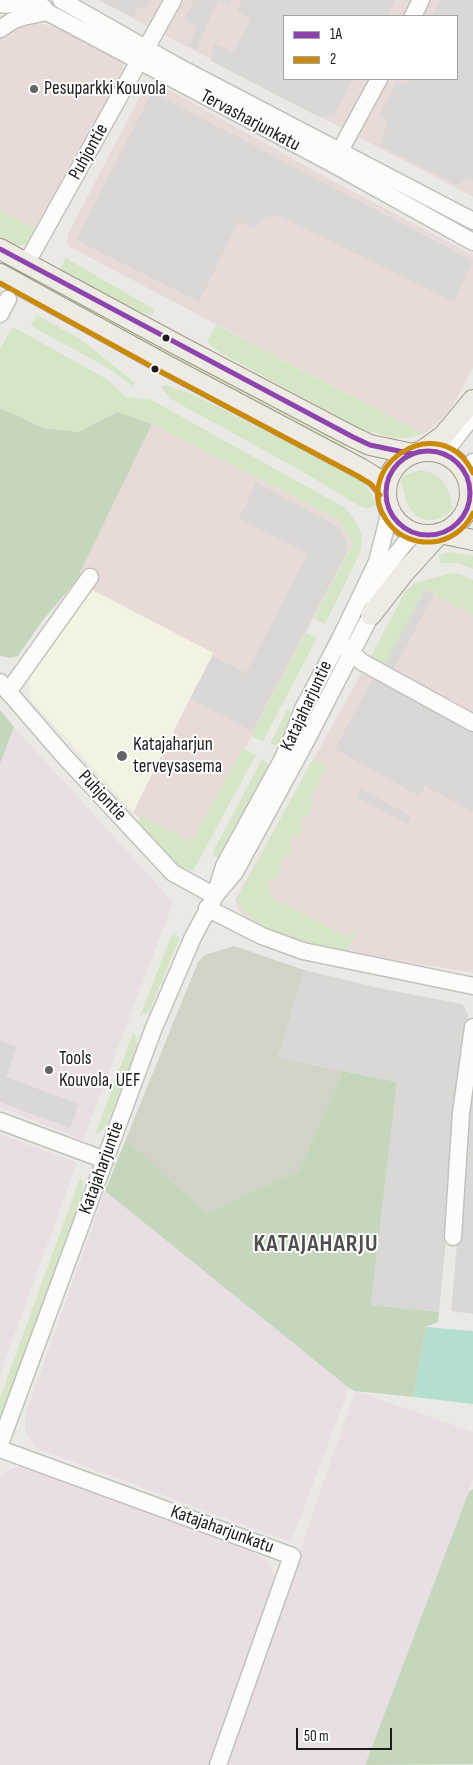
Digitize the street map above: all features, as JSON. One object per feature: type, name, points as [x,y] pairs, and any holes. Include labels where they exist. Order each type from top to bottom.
[{"type":"main road","points":[[0,249],[174,343],[370,445],[418,453],[443,454],[459,465],[470,495],[466,510],[460,520],[451,528],[440,533],[416,533],[398,522],[390,511],[386,490],[376,478],[360,468],[0,274]]},
{"type":"main road","points":[[386,490],[392,472],[404,458],[418,453],[443,436],[473,400]]},
{"type":"main road","points":[[440,533],[473,540]]},
{"type":"main road","points":[[371,615],[440,533]]},
{"type":"street","points":[[2,7],[26,0]]},
{"type":"street","name":"Tervasharjunkatu","points":[[26,0],[122,50],[177,66],[337,158],[473,242]]},
{"type":"street","name":"Tervasharjunkatu","points":[[61,0],[144,55]]},
{"type":"street","name":"Puhjontie","points":[[31,256],[173,0]]},
{"type":"street","points":[[413,15],[421,0]]},
{"type":"street","points":[[0,29],[12,21],[23,17],[47,12]]},
{"type":"street","points":[[337,158],[378,80]]},
{"type":"street","name":"Tervasharjunkatu","points":[[337,158],[473,221]]},
{"type":"street","points":[[0,314],[8,299]]},
{"type":"street","points":[[443,454],[469,421],[473,409]]},
{"type":"street","points":[[470,495],[473,462]]},
{"type":"street","name":"Katajaharjuntie","points":[[0,1444],[153,1030],[193,937],[211,902],[224,866],[282,760],[302,711],[377,562],[390,511]]},
{"type":"street","name":"Katajaharjuntie","points":[[211,902],[234,872],[352,653],[371,615],[382,581],[394,557],[416,533]]},
{"type":"street","points":[[4,687],[90,577]]},
{"type":"street","points":[[338,641],[362,662],[473,723]]},
{"type":"street","name":"Puhjontie","points":[[4,687],[64,756],[174,872],[211,902],[262,936],[303,951],[473,986]]},
{"type":"street","points":[[453,1237],[462,1113],[473,1027]]},
{"type":"street","points":[[0,1121],[105,1160]]},
{"type":"street","name":"Katajaharjunkatu","points":[[0,1449],[292,1556],[218,1765]]},
{"type":"shaded area","points":[[98,0],[473,0],[473,197]]},
{"type":"shaded area","points":[[101,0],[151,0],[145,11],[137,6],[134,18]]},
{"type":"shaded area","points":[[194,0],[219,0],[205,28],[197,50],[188,46],[197,27],[184,19]]},
{"type":"shaded area","points":[[219,0],[231,0],[229,5]]},
{"type":"shaded area","points":[[242,0],[395,0],[388,15],[283,15],[283,80],[352,80],[335,114],[321,118],[211,61],[214,43],[233,52],[251,19],[237,11]]},
{"type":"shaded area","points":[[441,0],[473,0],[473,181],[466,177],[458,186],[380,145],[388,121],[379,116],[397,81],[406,85],[409,80],[458,80],[458,15],[433,15]]},
{"type":"shaded area","points":[[30,24],[43,24],[59,28],[119,58],[123,65],[124,75],[36,229],[0,210],[0,39],[10,30]]},
{"type":"shaded area","points":[[160,88],[173,92],[331,180],[473,255],[473,368],[451,408],[438,423],[424,434],[70,247],[67,242],[68,234],[138,100],[145,92]]},
{"type":"shaded area","points":[[152,92],[473,261],[454,302],[281,217],[267,217],[254,228],[238,222],[199,302],[76,240]]},
{"type":"shaded area","points":[[152,424],[340,520],[353,543],[188,857],[133,812],[213,653],[76,581]]},
{"type":"shaded area","points":[[256,482],[339,527],[347,544],[346,554],[252,731],[190,699],[213,656],[246,673],[308,553],[239,519]]},
{"type":"shaded area","points":[[414,584],[473,615],[473,973],[291,942],[243,918],[235,900],[370,658]]},
{"type":"shaded area","points":[[425,589],[434,594],[394,669],[385,664]]},
{"type":"shaded area","name":"Katajaharjun terveysasema","points":[[92,590],[213,653],[133,812],[30,699],[28,680]]},
{"type":"shaded area","points":[[373,678],[473,732],[473,812],[425,786],[419,796],[335,749]]},
{"type":"shaded area","points":[[14,727],[173,902],[83,1140],[0,1107],[0,764]]},
{"type":"shaded area","points":[[361,789],[411,816],[407,824],[356,797]]},
{"type":"shaded area","points":[[234,946],[304,970],[278,1057],[343,1071],[299,1170],[207,1213],[126,1139],[198,962],[205,955]]},
{"type":"shaded area","points":[[304,970],[379,988],[462,1004],[468,1014],[439,1312],[371,1305],[397,1082],[278,1057]]},
{"type":"shaded area","points":[[0,1041],[17,1047],[6,1077],[79,1104],[70,1128],[0,1102]]},
{"type":"shaded area","points":[[473,1065],[473,1314],[451,1311]]},
{"type":"shaded area","points":[[0,1134],[77,1163],[0,1374]]},
{"type":"shaded area","points":[[105,1191],[349,1388],[291,1542],[36,1448],[25,1431],[25,1417]]},
{"type":"shaded area","points":[[355,1391],[473,1432],[473,1479],[365,1765],[227,1765]]},
{"type":"shaded area","points":[[22,1466],[252,1552],[267,1561],[273,1570],[274,1580],[208,1765],[0,1765],[0,1478],[7,1470]]},
{"type":"green space","points":[[0,210],[36,229],[28,242],[21,246],[13,245],[0,238]]},
{"type":"green space","points":[[66,258],[155,310],[152,315],[133,310],[59,270]]},
{"type":"green space","points":[[70,297],[347,444],[345,450],[69,302]]},
{"type":"green space","points":[[37,315],[83,341],[135,383],[133,386],[108,368],[31,326]]},
{"type":"green space","points":[[216,325],[424,434],[408,438],[393,438],[358,428],[221,353],[207,342]]},
{"type":"green space","points":[[12,328],[108,380],[126,397],[150,399],[345,508],[360,530],[361,548],[325,624],[314,618],[353,543],[340,520],[152,424],[117,412],[79,432],[43,428],[0,408],[0,349]]},
{"type":"green space","points":[[166,385],[192,394],[348,472],[365,486],[376,505],[371,508],[361,507],[303,472],[171,399],[161,387]]},
{"type":"green space","points":[[0,408],[43,428],[79,432],[117,412],[152,424],[76,581],[43,620],[18,656],[10,658],[0,656]]},
{"type":"green space","points":[[420,470],[435,474],[447,488],[453,508],[442,517],[425,520],[414,513],[406,501],[400,480],[406,475]]},
{"type":"green space","points":[[449,552],[473,556],[473,569],[458,563],[441,563],[438,555]]},
{"type":"green space","points":[[452,573],[460,574],[473,580],[473,615],[425,589],[385,664],[370,658],[405,592],[414,583]]},
{"type":"green space","points":[[306,633],[317,638],[263,741],[251,736]]},
{"type":"green space","points":[[0,710],[14,727],[0,764]]},
{"type":"green space","points":[[287,710],[294,713],[282,740],[276,745],[270,744]]},
{"type":"green space","points":[[242,748],[256,755],[193,871],[178,867],[137,824],[141,816],[192,842]]},
{"type":"green space","points":[[262,759],[268,763],[268,768],[220,859],[212,854]]},
{"type":"green space","points":[[313,759],[327,766],[311,798],[313,812],[301,819],[302,833],[290,838],[292,854],[280,860],[281,875],[268,882],[271,897],[347,937],[359,928],[348,949],[335,949],[303,942],[270,929],[256,921],[237,900]]},
{"type":"green space","points":[[172,934],[180,937],[149,1012],[140,1016]]},
{"type":"green space","points":[[133,1033],[136,1036],[137,1046],[108,1123],[104,1129],[95,1135]]},
{"type":"green space","points":[[343,1071],[397,1082],[371,1305],[439,1312],[438,1322],[426,1327],[414,1397],[355,1391],[349,1388],[105,1191],[126,1139],[207,1213],[299,1170]]},
{"type":"green space","points":[[80,1178],[83,1181],[82,1195],[5,1407],[0,1416],[0,1398]]},
{"type":"green space","points":[[426,1327],[473,1331],[473,1404],[414,1397]]},
{"type":"green space","points":[[473,1489],[473,1764],[365,1765],[469,1491]]},
{"type":"transit line","name":"1A","points":[[0,249],[353,437],[370,445],[413,454]]},
{"type":"transit line","name":"2","points":[[0,283],[158,370],[356,475],[371,484],[380,495]]},
{"type":"transit line","name":"2","points":[[473,473],[458,453],[440,445],[420,445],[402,452],[387,466],[379,484],[379,504],[390,525],[403,536],[414,540],[431,542],[451,537],[466,524],[473,513]]},
{"type":"transit line","name":"1A","points":[[428,451],[451,458],[463,470],[470,493],[463,516],[451,528],[428,535],[405,528],[393,516],[386,493],[393,470],[405,458],[428,451]]},
{"type":"place","name":"Pesuparkki Kouvola","points":[[34,89]]},
{"type":"place","name":"Katajaharjun terveysasema","points":[[122,756]]},
{"type":"place","name":"Tools Kouvola, UEF","points":[[49,1070]]},
{"type":"district","name":"KATAJAHARJU","points":[[316,1245]]}]
